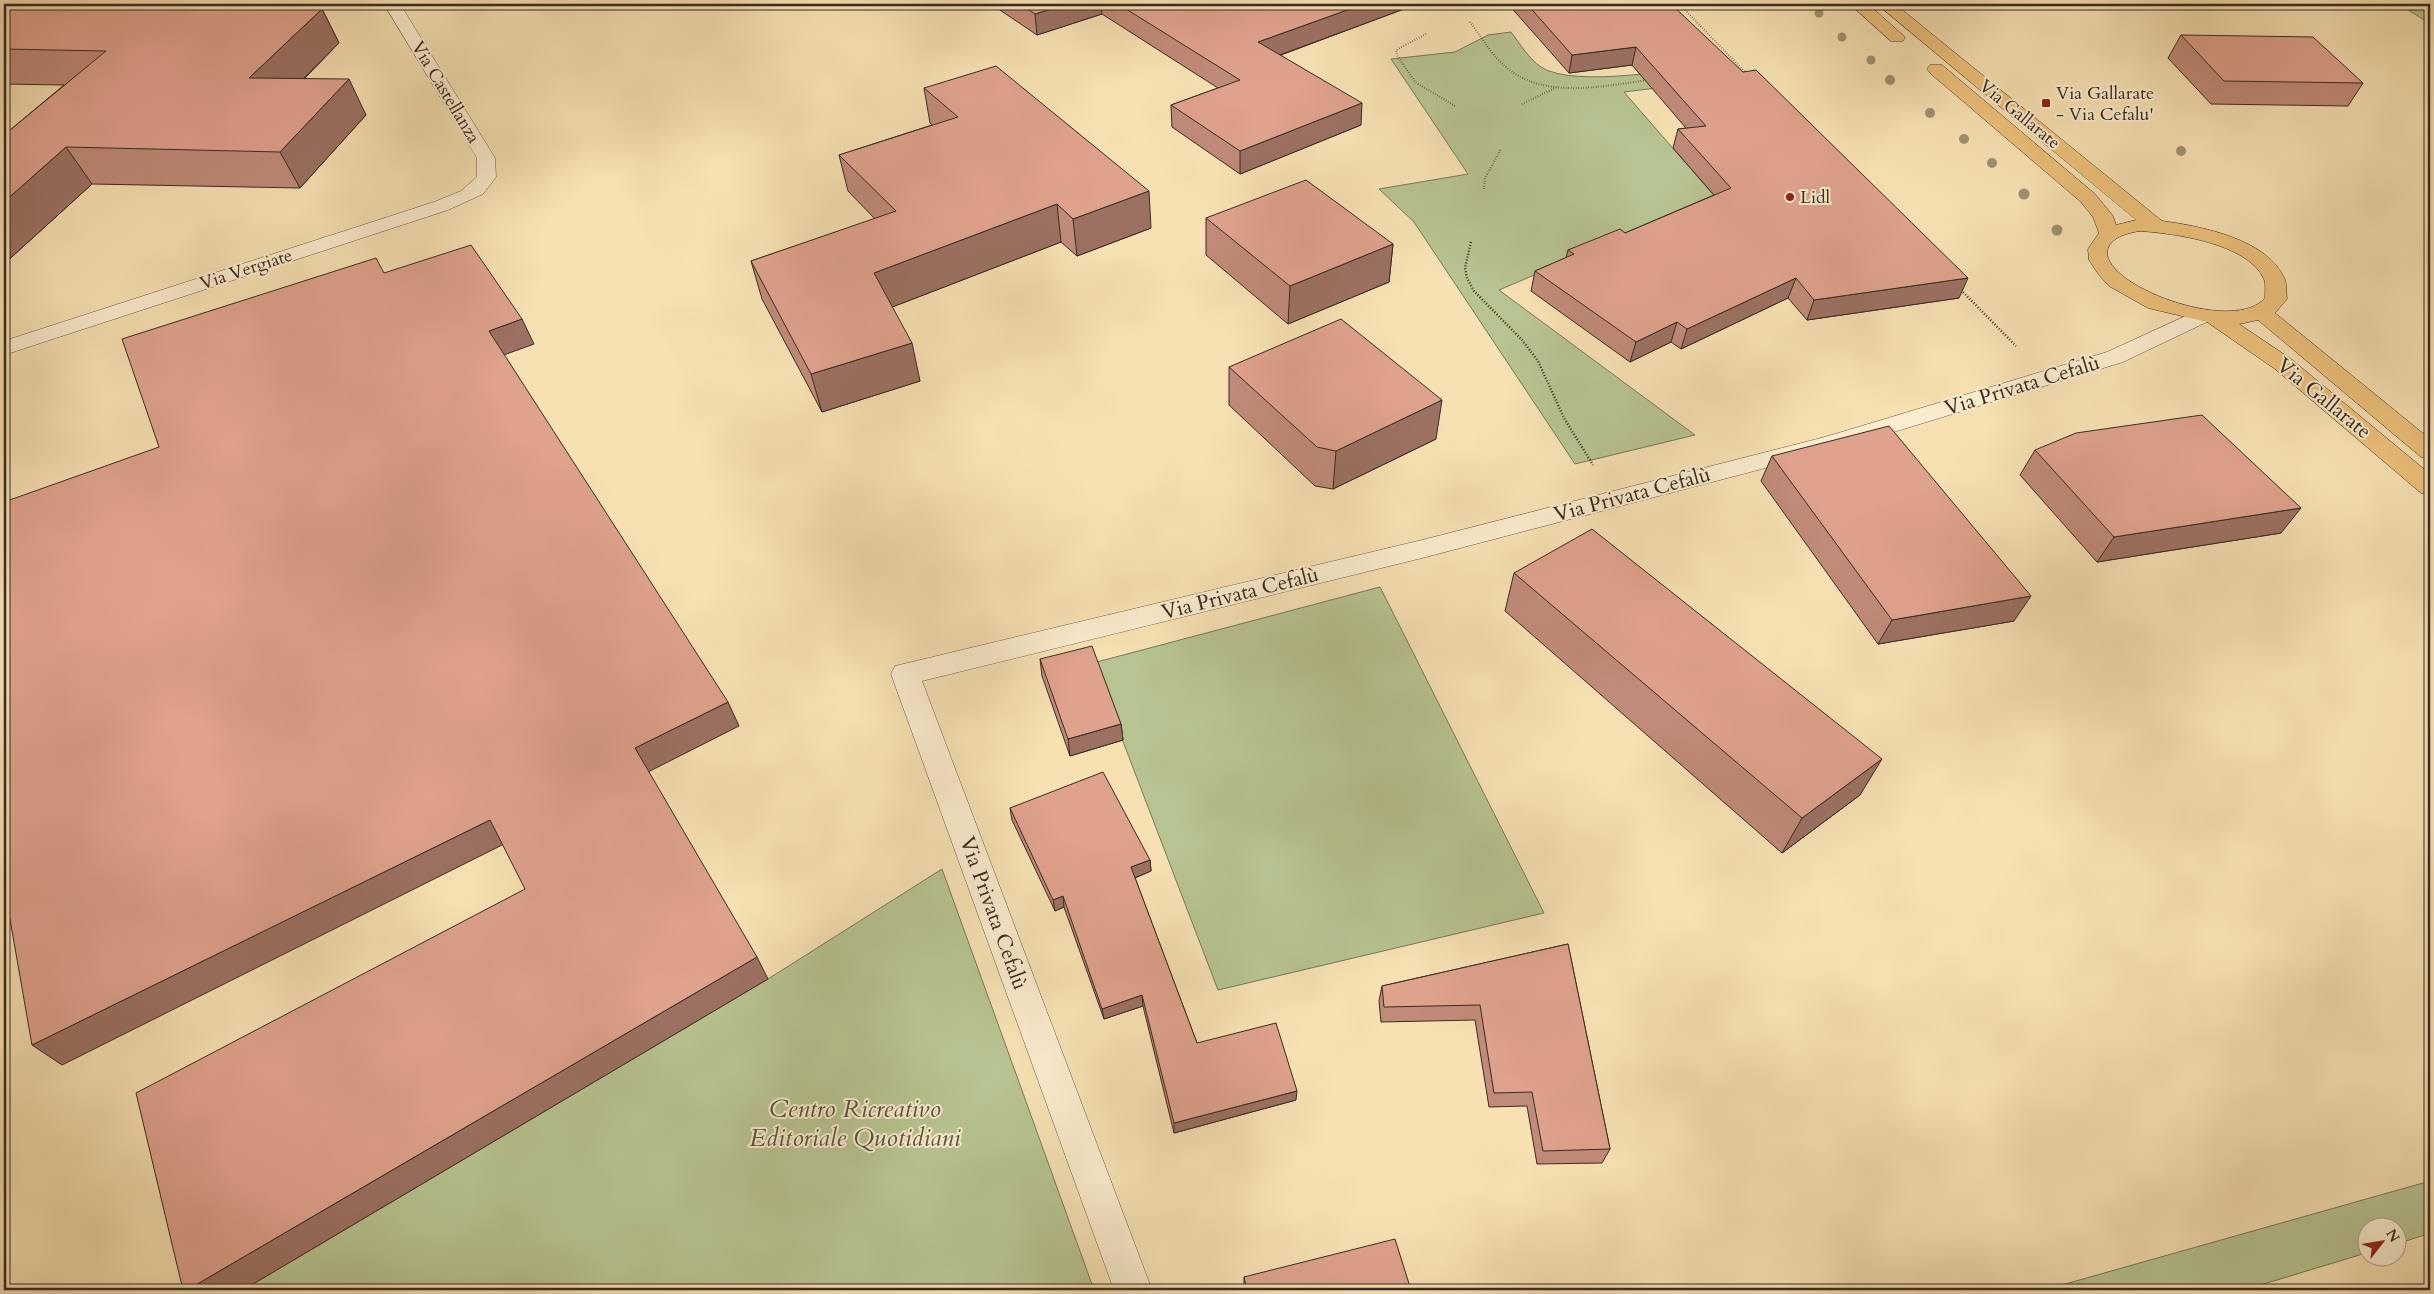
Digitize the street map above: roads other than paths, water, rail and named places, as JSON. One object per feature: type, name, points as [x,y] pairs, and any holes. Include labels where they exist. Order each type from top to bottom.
[{"type":"main road","name":"Via Gallarate","points":[[1858,4],[2088,198],[2103,216],[2109,233],[2101,240],[2098,256],[2107,272],[2119,284],[2156,304],[2207,316],[2235,318],[2261,312],[2430,451]]},
{"type":"main road","name":"Via Gallarate","points":[[1885,4],[2155,225]]},
{"type":"main road","points":[[2109,233],[2130,226],[2155,225],[2185,229],[2211,236],[2241,249],[2264,266],[2276,283],[2277,294],[2273,304],[2261,312]]},
{"type":"main road","name":"Via Gallarate","points":[[2207,316],[2283,364],[2430,487]]},
{"type":"street","name":"Via Castellanza","points":[[392,4],[486,158],[490,171],[484,182]]},
{"type":"street","name":"Via Vergiate","points":[[4,348],[441,206],[469,194],[484,182]]},
{"type":"street","name":"Via Privata Cefalù","points":[[1133,1290],[905,674],[1412,551],[1830,443],[2115,357],[2207,316]]},
{"type":"place","name":"Via Gallarate - Via Cefalu'","points":[[2046,103]]},
{"type":"place","name":"Lidl","points":[[1790,197]]},
{"type":"park label","name":"Centro Ricreativo Editoriale Quotidiani","points":[[855,1122]]}]
